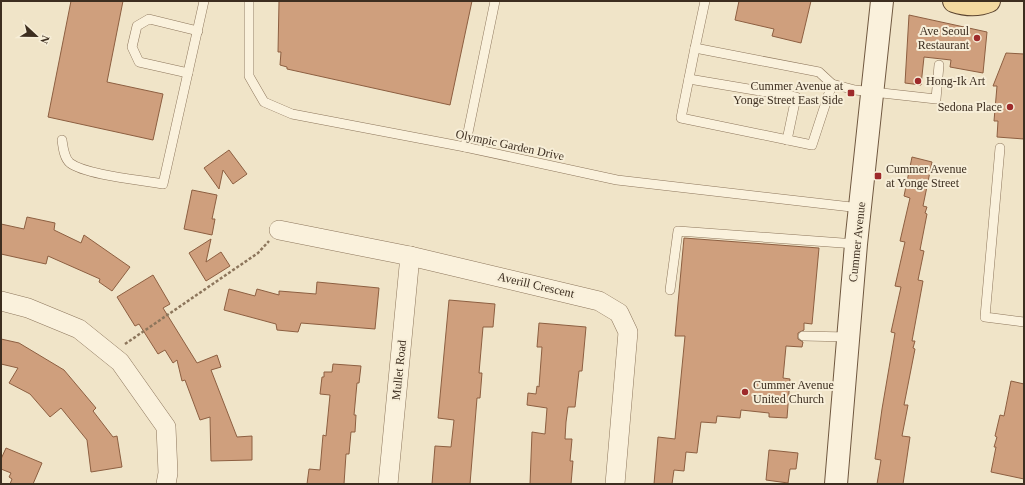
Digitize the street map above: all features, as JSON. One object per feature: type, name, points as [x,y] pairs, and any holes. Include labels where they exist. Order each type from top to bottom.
[{"type":"main road","points":[[954,1],[965,4],[981,4],[989,1]]},
{"type":"street","name":"Cummer Avenue","points":[[836,484],[856,244],[882,1]]},
{"type":"street","name":"Averill Crescent","points":[[279,230],[410,256],[599,300],[619,313],[628,332],[615,484]]},
{"type":"street","name":"Mullet Road","points":[[388,484],[410,256]]},
{"type":"street","points":[[1,301],[28,308],[79,329],[120,362],[166,427],[168,474],[166,484]]},
{"type":"lane","points":[[62,140],[69,162],[86,170],[163,184],[204,1]]},
{"type":"lane","name":"Olympic Garden Drive","points":[[249,1],[249,76],[264,102],[292,114],[465,147],[617,180],[860,208]]},
{"type":"lane","points":[[465,147],[495,1]]},
{"type":"lane","points":[[705,1],[681,118],[812,145],[832,84]]},
{"type":"lane","points":[[188,74],[139,62],[132,47],[137,26],[149,19],[198,31]]},
{"type":"lane","points":[[695,48],[818,72],[832,84],[873,92],[936,99],[939,65]]},
{"type":"lane","points":[[689,79],[796,97],[787,140]]},
{"type":"lane","points":[[1000,148],[985,317],[1024,322]]},
{"type":"lane","points":[[670,290],[678,231],[856,244]]},
{"type":"lane","points":[[803,336],[848,337]]},
{"type":"path","points":[[109,354],[258,253],[279,230]]},
{"type":"building","points":[[71,1],[123,1],[107,82],[163,94],[153,140],[48,117]]},
{"type":"building","points":[[279,1],[472,1],[450,105],[287,69],[287,67],[280,65],[281,52],[278,52]]},
{"type":"building","points":[[739,1],[811,1],[801,43],[772,36],[774,29],[735,20]]},
{"type":"building","points":[[909,15],[987,32],[983,73],[950,67],[951,60],[924,57],[921,85],[905,83]]},
{"type":"building","name":"Sedona Place","points":[[1006,53],[1024,54],[1024,139],[997,137],[998,121],[994,121],[997,86],[993,86]]},
{"type":"building","points":[[229,150],[247,174],[233,184],[223,170],[219,189],[204,168]]},
{"type":"building","points":[[912,157],[932,162],[923,206],[927,207],[925,213],[927,214],[920,250],[924,251],[918,280],[923,281],[912,341],[915,341],[913,348],[915,349],[904,405],[908,405],[902,436],[910,437],[903,484],[877,484],[881,460],[875,459],[895,333],[891,332],[901,287],[895,286],[905,242],[900,241],[910,198],[904,196]]},
{"type":"building","points":[[192,190],[217,195],[212,219],[215,219],[212,235],[184,229]]},
{"type":"building","points":[[27,217],[55,223],[54,230],[81,243],[84,235],[130,267],[112,291],[99,282],[100,279],[48,256],[46,264],[1,254],[1,224],[24,229]]},
{"type":"building","points":[[684,238],[819,248],[812,324],[804,323],[804,330],[798,333],[798,339],[803,342],[802,347],[786,346],[783,378],[790,379],[787,418],[769,417],[769,413],[741,410],[740,418],[717,416],[716,423],[701,422],[697,453],[686,452],[684,471],[674,470],[672,484],[654,484],[658,437],[675,439],[685,336],[675,336]]},
{"type":"building","points":[[211,239],[206,262],[221,252],[230,266],[206,281],[189,253]]},
{"type":"building","points":[[153,275],[170,304],[163,308],[197,363],[217,355],[221,367],[211,370],[237,437],[252,436],[252,460],[211,461],[210,417],[200,420],[185,380],[182,381],[177,360],[173,363],[165,350],[158,354],[139,324],[135,326],[117,297]]},
{"type":"building","points":[[317,282],[379,288],[375,329],[301,323],[298,332],[277,330],[276,324],[224,310],[229,289],[255,296],[257,289],[279,295],[279,291],[316,294]]},
{"type":"building","points":[[449,300],[495,304],[493,327],[483,327],[479,373],[482,373],[480,398],[477,398],[470,484],[432,484],[435,446],[451,447],[454,420],[438,418]]},
{"type":"building","points":[[539,323],[586,327],[582,371],[579,371],[575,407],[568,407],[566,422],[565,439],[572,439],[570,461],[573,461],[571,484],[530,484],[532,432],[545,434],[547,408],[527,405],[528,393],[536,394],[537,386],[539,387],[542,347],[537,347]]},
{"type":"building","points":[[1,339],[19,343],[64,370],[96,408],[93,411],[113,437],[117,436],[122,467],[91,472],[87,440],[61,408],[50,417],[30,394],[9,383],[18,368],[1,364]]},
{"type":"building","points":[[333,364],[361,366],[359,383],[357,383],[354,415],[356,415],[355,432],[351,432],[349,454],[346,454],[344,484],[307,484],[309,469],[320,470],[323,435],[326,436],[330,395],[320,394],[322,377],[324,377],[324,372],[332,372]]},
{"type":"building","points":[[1011,381],[1024,384],[1024,479],[991,472],[996,447],[994,447],[997,437],[995,436],[1000,415],[1004,416]]},
{"type":"building","points":[[6,448],[42,463],[33,484],[10,484],[12,479],[9,477],[11,473],[1,469],[1,459]]},
{"type":"building","points":[[769,450],[798,453],[796,469],[790,469],[788,483],[766,480]]},
{"type":"place","name":"Ave Seoul Restaurant","points":[[977,38]]},
{"type":"place","name":"Hong-Ik Art","points":[[918,81]]},
{"type":"place","name":"Cummer Avenue at Yonge Street East Side","points":[[851,93]]},
{"type":"place","name":"Sedona Place","points":[[1010,107]]},
{"type":"place","name":"Cummer Avenue at Yonge Street","points":[[878,176]]},
{"type":"place","name":"Cummer Avenue United Church","points":[[745,392]]}]
